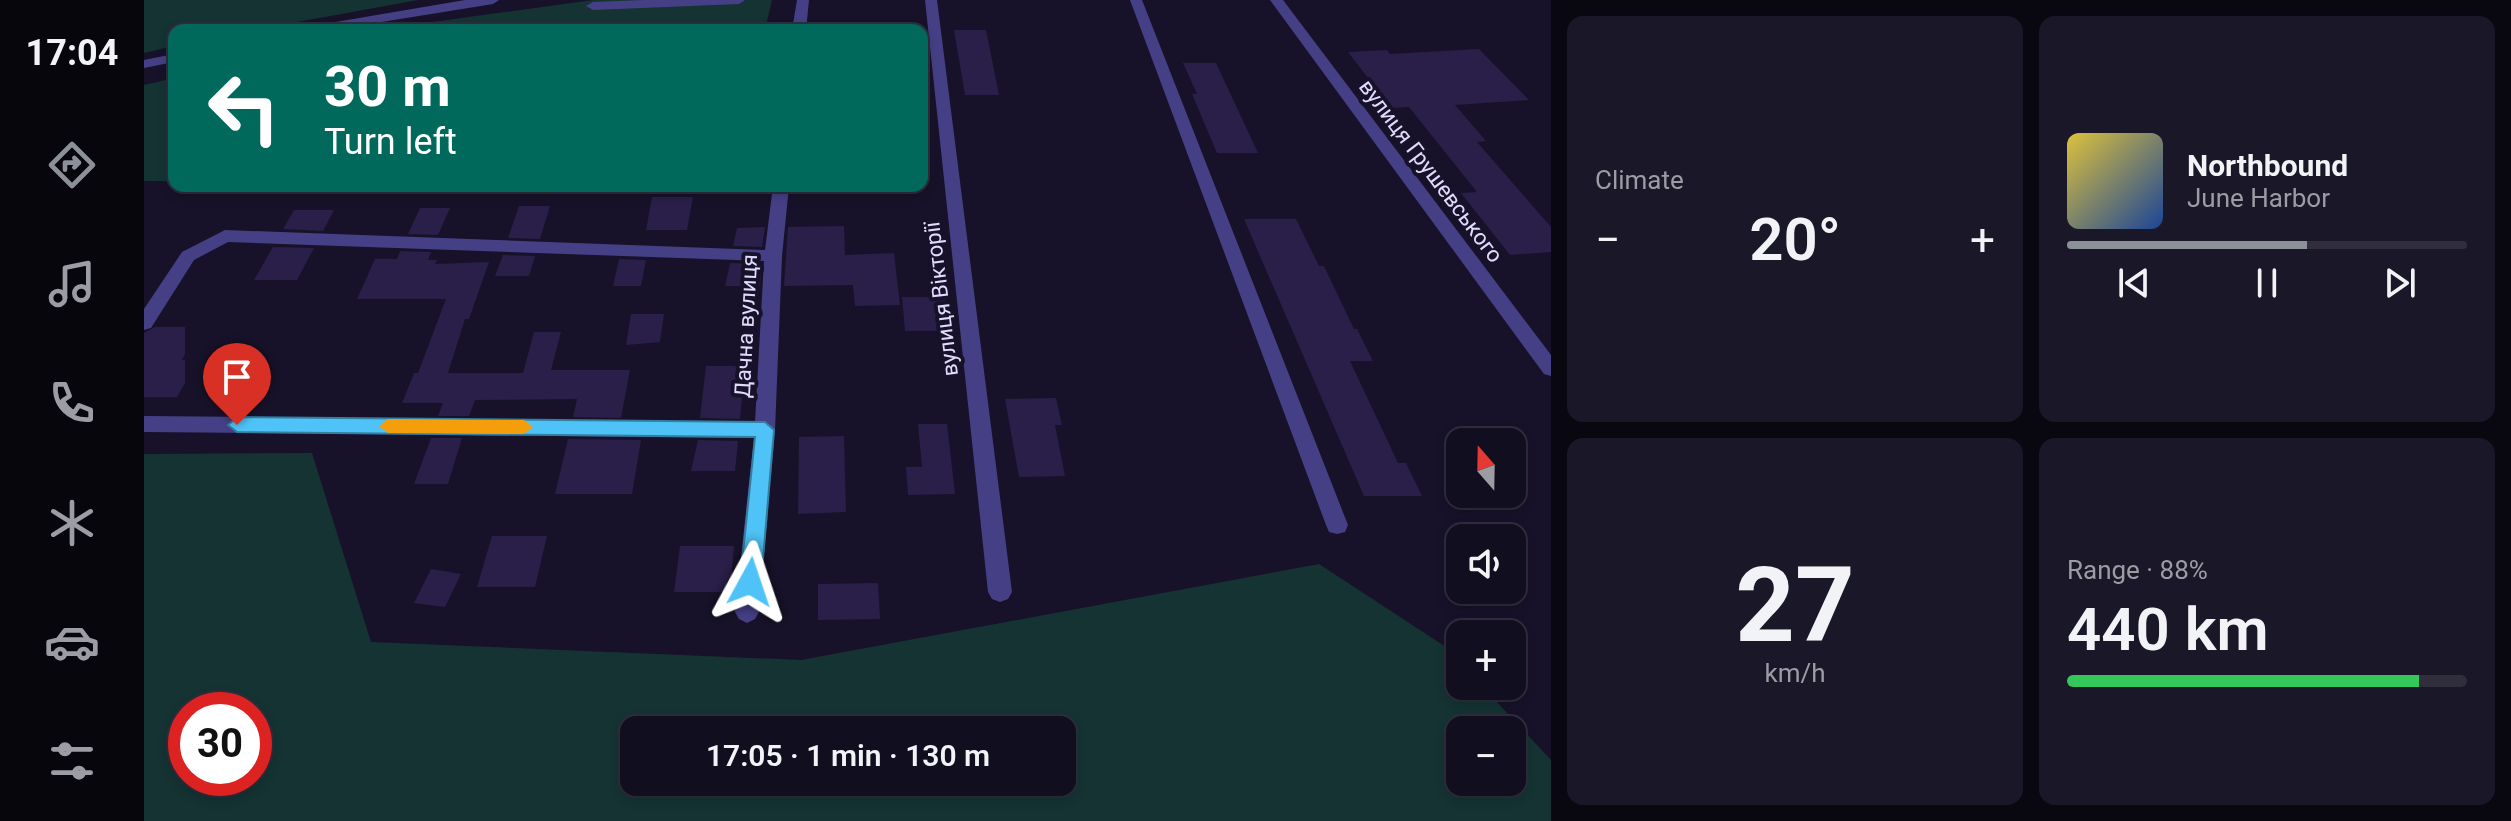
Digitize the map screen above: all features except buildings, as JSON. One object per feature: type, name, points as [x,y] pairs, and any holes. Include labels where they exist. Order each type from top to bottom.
[{"type":"street","points":[[342,24],[493,0]]},
{"type":"street","points":[[593,6],[739,0]]},
{"type":"street","points":[[800,24],[803,0]]},
{"type":"street","name":"вулиця Вікторії","points":[[931,0],[1000,592]]},
{"type":"street","points":[[1136,0],[1337,525]]},
{"type":"street","name":"вулиця Грушевського","points":[[1276,0],[1551,369]]},
{"type":"street","points":[[144,64],[168,59]]},
{"type":"street","name":"Дачна вулиця","points":[[747,612],[765,430],[773,256],[780,192]]},
{"type":"street","points":[[144,323],[188,256],[225,236],[773,256]]},
{"type":"street","points":[[144,424],[765,430]]},
{"type":"green space","points":[[144,0],[418,0],[287,24],[168,24],[168,47],[144,53]]},
{"type":"green space","points":[[593,0],[772,0],[766,24],[418,24]]},
{"type":"green space","points":[[168,79],[168,181],[144,181],[144,85]]},
{"type":"green space","points":[[312,453],[371,642],[801,660],[1319,564],[1446,647],[1446,700],[1495,700],[1510,716],[1446,716],[1446,796],[1526,796],[1526,733],[1551,760],[1551,821],[144,821],[144,454]]},
{"type":"slow traffic","points":[[388,426],[524,427]]},
{"type":"route","points":[[237,425],[765,430],[750,582]]}]
